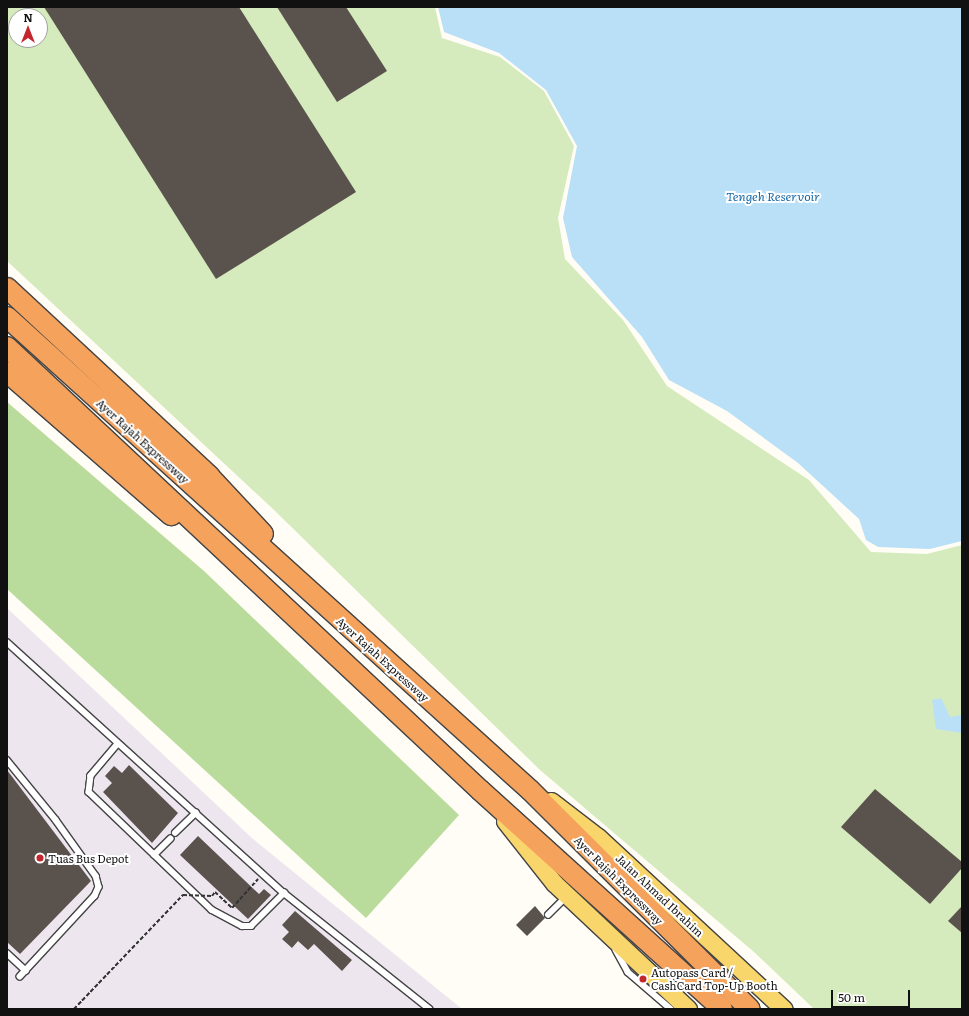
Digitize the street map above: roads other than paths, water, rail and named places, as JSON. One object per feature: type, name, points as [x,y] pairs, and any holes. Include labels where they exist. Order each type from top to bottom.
[{"type":"highway","points":[[7,288],[209,476],[368,646]]},
{"type":"highway","name":"Ayer Rajah Expressway","points":[[7,317],[368,646],[530,790],[750,1009]]},
{"type":"highway","name":"Ayer Rajah Expressway","points":[[7,347],[236,559],[480,790],[722,1009]]},
{"type":"highway","points":[[7,372],[105,461],[222,557],[236,559]]},
{"type":"main road","points":[[480,790],[568,896],[688,1009]]},
{"type":"main road","name":"Jalan Ahmad Ibrahim","points":[[530,790],[546,797],[598,837],[784,1009]]},
{"type":"lane","points":[[7,642],[284,893],[430,1009]]},
{"type":"lane","points":[[118,744],[91,776],[89,792],[212,910],[242,926],[255,924],[284,893]]},
{"type":"lane","points":[[7,760],[56,820],[96,876],[99,887],[95,896],[20,977]]},
{"type":"lane","points":[[175,834],[196,813]]},
{"type":"lane","points":[[154,855],[170,838]]},
{"type":"lane","points":[[548,915],[568,896]]},
{"type":"lane","points":[[607,932],[628,972],[671,1009]]},
{"type":"lane","points":[[7,953],[26,971]]},
{"type":"water","name":"Tengeh Reservoir","points":[[438,7],[962,7],[962,541],[930,549],[878,547],[866,540],[859,519],[798,463],[727,411],[669,380],[642,337],[572,257],[563,218],[577,146],[546,90],[499,53],[444,32]]},
{"type":"water","points":[[941,698],[950,717],[962,715],[962,733],[936,729],[932,700]]},
{"type":"place","name":"Tuas Bus Depot","points":[[40,858]]},
{"type":"place","name":"Autopass Card / CashCard Top-Up Booth","points":[[643,979]]}]
